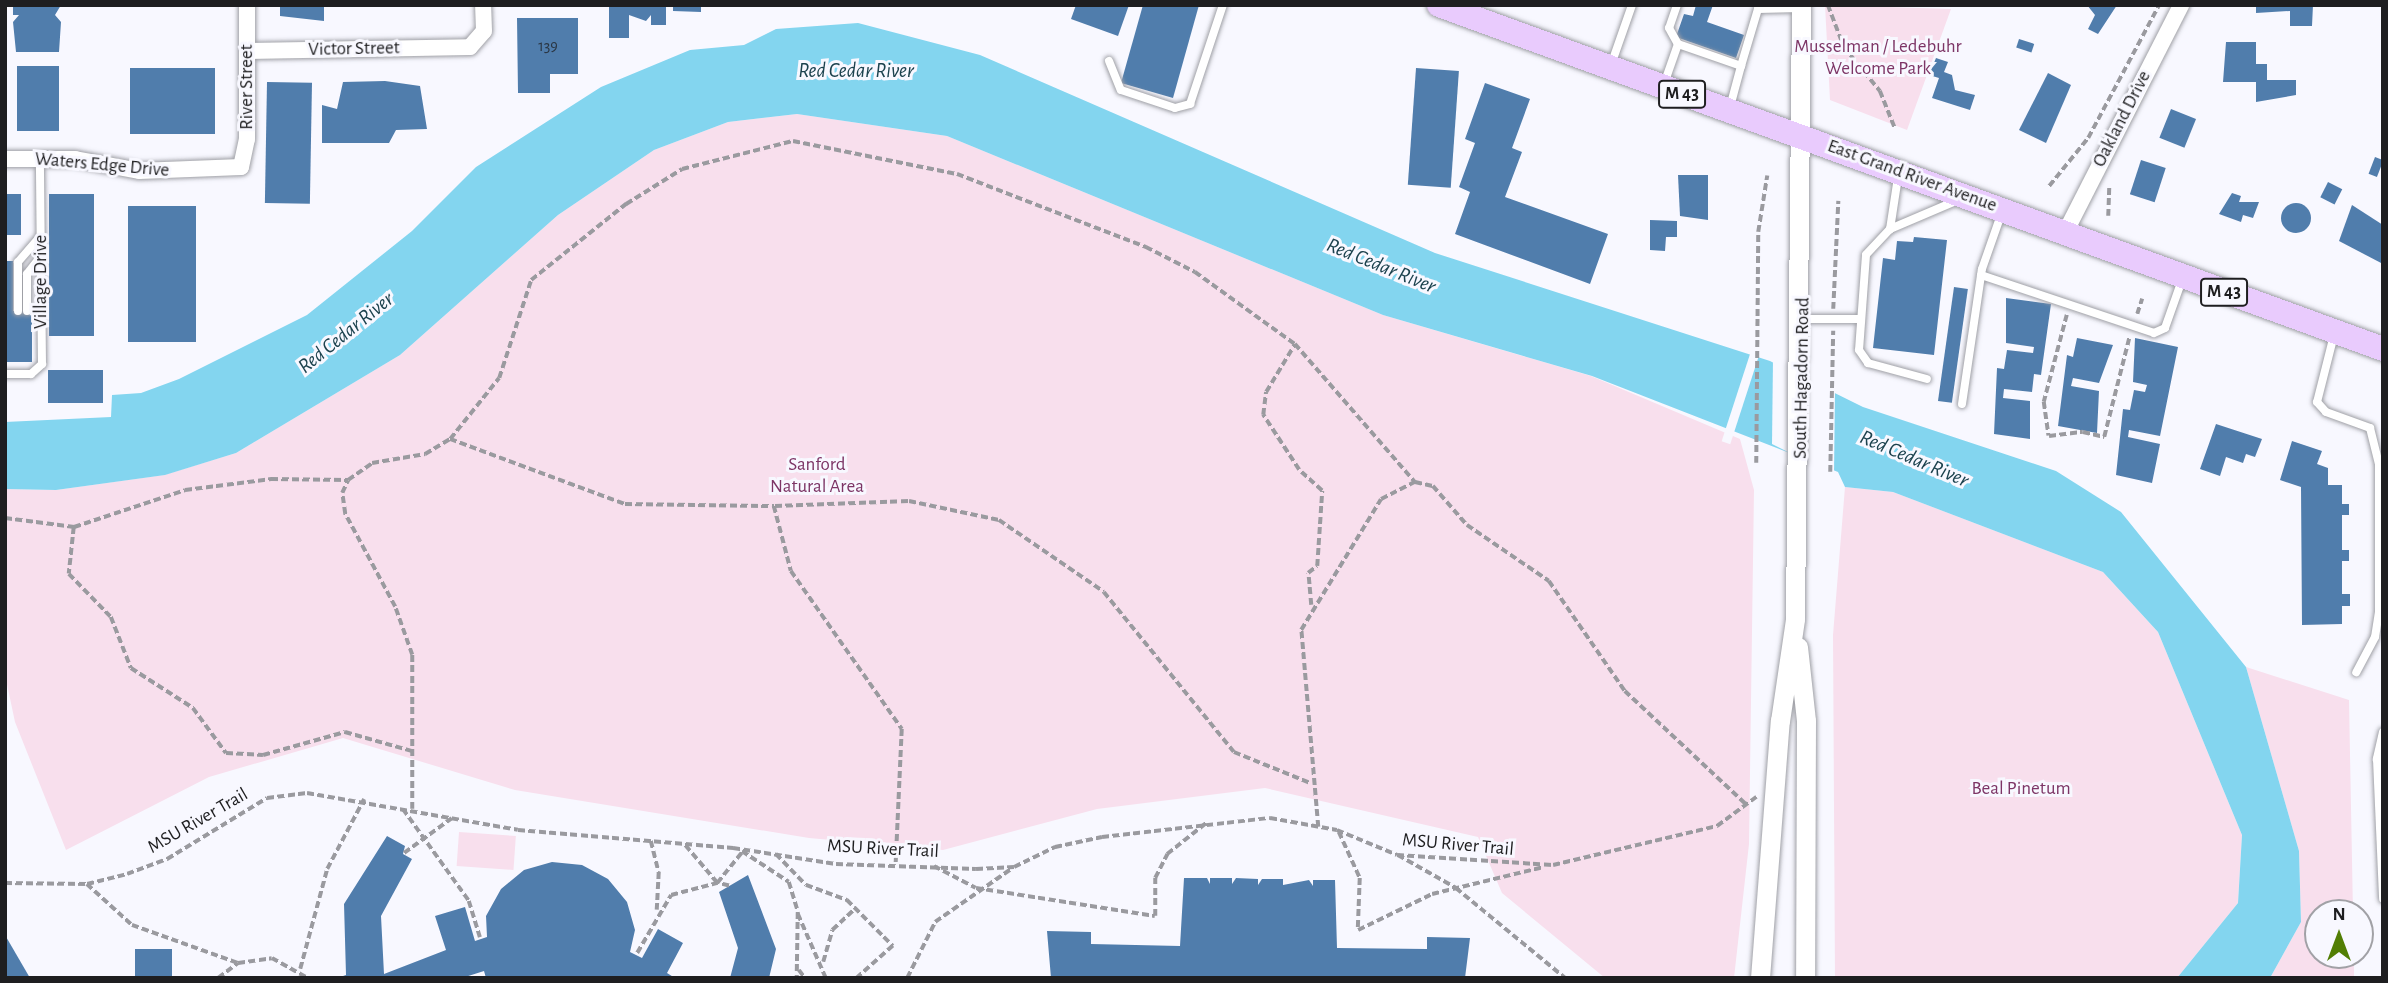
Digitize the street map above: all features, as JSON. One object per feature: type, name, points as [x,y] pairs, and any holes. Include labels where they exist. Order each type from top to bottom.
[{"type":"main road","name":"East Grand River Avenue","points":[[1439,5],[2383,349]]},
{"type":"street","name":"River Street","points":[[241,167],[248,51],[247,5]]},
{"type":"street","name":"Victor Street","points":[[248,51],[461,48],[478,42],[483,5]]},
{"type":"street","name":"Oakland Drive","points":[[2065,233],[2181,5]]},
{"type":"street","name":"South Hagadorn Road","points":[[1759,978],[1795,619],[1801,458],[1801,6]]},
{"type":"street","name":"Waters Edge Drive","points":[[5,159],[40,159],[139,171],[241,167]]},
{"type":"street","name":"South Hagadorn Road","points":[[1795,619],[1806,721],[1805,978]]},
{"type":"lane","points":[[1109,61],[1121,90],[1175,108],[1190,104],[1223,5]]},
{"type":"lane","points":[[1610,67],[1632,5]]},
{"type":"lane","points":[[1677,5],[1669,36],[1678,44],[1741,66]]},
{"type":"lane","points":[[1729,111],[1758,9],[1801,6]]},
{"type":"lane","points":[[1663,87],[1678,44]]},
{"type":"lane","name":"Village Drive","points":[[5,374],[31,374],[41,365],[40,159]]},
{"type":"lane","points":[[1890,229],[1899,171]]},
{"type":"lane","points":[[1927,379],[1862,359],[1859,319],[1866,255],[1890,229],[1967,196]]},
{"type":"lane","points":[[1962,404],[1981,275],[2003,209]]},
{"type":"lane","points":[[41,236],[18,262],[23,311],[27,274],[41,256]]},
{"type":"lane","points":[[1981,275],[2154,333],[2165,328],[2183,277]]},
{"type":"lane","points":[[1802,319],[1859,319]]},
{"type":"lane","points":[[2334,332],[2317,402],[2326,412],[2370,428],[2379,463],[2379,612],[2375,637],[2356,671]]},
{"type":"lane","points":[[2383,732],[2377,759],[2383,899]]},
{"type":"path","points":[[1828,5],[1844,47],[1880,91],[1895,128]]},
{"type":"path","points":[[2049,186],[2088,138],[2159,5]]},
{"type":"path","points":[[5,518],[74,527],[185,490],[271,479],[348,480],[372,463],[425,454],[450,439],[499,378],[531,280],[626,204],[682,169],[793,141],[957,174],[1146,247],[1195,272],[1295,344],[1415,482],[1433,486],[1467,525],[1549,581],[1625,691],[1747,805]]},
{"type":"path","points":[[1756,463],[1755,323],[1767,176]]},
{"type":"path","points":[[1830,472],[1838,201]]},
{"type":"path","points":[[2071,304],[2045,402],[2049,436],[2083,432],[2104,437],[2142,299]]},
{"type":"path","points":[[1295,344],[1266,392],[1263,415],[1299,470],[1322,491],[1317,566],[1308,573],[1311,606]]},
{"type":"path","points":[[450,439],[625,504],[774,506],[909,500],[999,520],[1104,592],[1234,752],[1310,783]]},
{"type":"path","points":[[348,480],[345,514],[395,607],[412,655],[412,809]]},
{"type":"path","points":[[1318,827],[1310,783],[1316,745],[1300,648],[1311,606],[1381,499],[1415,482]]},
{"type":"path","points":[[774,506],[791,571],[902,729],[896,863]]},
{"type":"path","points":[[74,527],[69,574],[111,617],[131,668],[193,708],[226,753],[263,755],[345,732],[414,752]]},
{"type":"path","name":"MSU River Trail","points":[[5,883],[87,884],[167,859],[267,798],[307,793],[364,799],[452,818],[733,848],[836,864],[1014,867],[1055,847],[1210,821],[1269,818],[1338,830],[1397,855],[1553,865],[1717,826],[1758,795]]},
{"type":"path","points":[[300,969],[327,869],[364,799]]},
{"type":"path","points":[[402,807],[425,843],[469,901],[480,937]]},
{"type":"path","points":[[404,853],[425,843],[452,818]]},
{"type":"path","points":[[932,865],[976,888],[1155,916],[1155,878],[1167,855],[1210,821]]},
{"type":"path","points":[[1338,830],[1360,878],[1358,930],[1408,902],[1553,865]]},
{"type":"path","points":[[637,953],[656,912],[659,872],[651,841]]},
{"type":"path","points":[[683,843],[717,883]]},
{"type":"path","points":[[733,848],[743,851],[789,882],[797,912],[823,965]]},
{"type":"path","points":[[717,883],[743,851]]},
{"type":"path","points":[[776,854],[806,885],[836,893],[856,908],[893,946],[857,978]]},
{"type":"path","points":[[1397,855],[1456,888],[1565,978]]},
{"type":"path","points":[[907,978],[935,922],[976,888],[1014,867]]},
{"type":"path","points":[[656,912],[682,889],[717,883],[729,886]]},
{"type":"path","points":[[87,884],[132,925],[173,943],[238,963],[272,958],[300,969],[308,978]]},
{"type":"path","points":[[826,978],[823,944],[856,908]]},
{"type":"path","points":[[797,912],[797,978]]},
{"type":"path","points":[[166,950],[173,943]]},
{"type":"path","points":[[218,978],[238,963]]},
{"type":"path","points":[[799,970],[805,978]]},
{"type":"green space","name":"Musselman / Ledebuhr Welcome Park","points":[[1825,5],[1951,9],[1907,130],[1830,100]]},
{"type":"green space","name":"Sanford Natural Area","points":[[797,114],[947,136],[1383,315],[1591,376],[1740,439],[1754,490],[1749,844],[1734,978],[1605,978],[1502,893],[1478,837],[1265,788],[1097,809],[943,850],[809,838],[515,790],[343,738],[209,777],[66,850],[15,722],[5,675],[5,489],[56,490],[164,475],[236,453],[400,355],[558,215],[654,150],[728,122]]},
{"type":"green space","name":"Beal Pinetum","points":[[1845,487],[1893,492],[2103,572],[2158,632],[2242,835],[2238,903],[2177,978],[1835,978],[1833,635]]},
{"type":"green space","points":[[2246,667],[2349,700],[2353,899],[2304,899],[2304,969],[2354,969],[2354,978],[2270,978],[2301,922],[2299,851]]},
{"type":"green space","points":[[459,832],[516,836],[513,870],[457,866]]},
{"type":"water","name":"Red Cedar River","points":[[858,23],[980,55],[1435,253],[1770,361],[1863,407],[2056,471],[2121,512],[2246,667],[2299,851],[2301,922],[2270,978],[2177,978],[2238,903],[2242,835],[2158,632],[2103,572],[1893,492],[1845,487],[1838,472],[1592,376],[1383,315],[947,136],[797,114],[728,122],[654,150],[558,215],[400,355],[236,453],[165,475],[56,490],[5,489],[5,422],[111,417],[112,395],[141,393],[179,379],[307,315],[412,231],[476,167],[601,87],[690,50],[744,45],[776,29]]},
{"type":"pier","points":[[1751,351],[1760,354],[1730,444],[1722,441]]},
{"type":"pier","points":[[1773,359],[1835,390],[1834,475],[1772,444]]},
{"type":"building","points":[[13,5],[61,5],[55,15],[61,22],[59,52],[16,52],[13,22],[19,15],[13,15]]},
{"type":"building","points":[[280,5],[324,5],[324,21],[280,16]]},
{"type":"building","points":[[609,5],[666,5],[666,25],[651,25],[651,15],[646,21],[629,15],[629,38],[609,38]]},
{"type":"building","points":[[673,5],[701,5],[701,12],[673,11]]},
{"type":"building","points":[[1076,5],[1129,5],[1118,36],[1071,19]]},
{"type":"building","points":[[1143,5],[1199,5],[1173,98],[1121,83]]},
{"type":"building","points":[[1696,5],[1713,5],[1707,22],[1744,35],[1736,58],[1676,37],[1684,14],[1693,16]]},
{"type":"building","points":[[2087,5],[2117,5],[2098,34],[2088,29],[2095,15]]},
{"type":"building","points":[[2256,5],[2313,5],[2312,26],[2290,26],[2290,11],[2256,13]]},
{"type":"building","points":[[517,18],[578,18],[578,74],[550,74],[550,93],[518,93]]},
{"type":"building","points":[[2019,39],[2034,44],[2031,53],[2016,48]]},
{"type":"building","points":[[2226,42],[2256,42],[2256,64],[2267,64],[2267,80],[2296,80],[2296,95],[2256,102],[2256,82],[2223,82]]},
{"type":"building","points":[[1936,58],[1948,62],[1944,72],[1952,75],[1955,90],[1975,95],[1970,110],[1932,98],[1939,78],[1929,75]]},
{"type":"building","points":[[17,66],[59,66],[59,131],[17,131]]},
{"type":"building","points":[[130,68],[215,68],[215,134],[130,134]]},
{"type":"building","points":[[1416,68],[1459,71],[1451,188],[1408,185]]},
{"type":"building","points":[[2048,73],[2071,85],[2046,143],[2019,130]]},
{"type":"building","points":[[385,81],[420,86],[427,129],[396,130],[389,143],[322,143],[322,105],[337,109],[343,82]]},
{"type":"building","points":[[267,82],[312,83],[310,204],[265,203]]},
{"type":"building","points":[[1485,83],[1530,99],[1512,148],[1522,152],[1505,197],[1608,234],[1590,284],[1455,234],[1470,192],[1459,187],[1475,143],[1465,139]]},
{"type":"building","points":[[2171,109],[2196,119],[2184,148],[2159,138]]},
{"type":"building","points":[[2375,157],[2383,160],[2377,177],[2369,174]]},
{"type":"building","points":[[2141,160],[2166,168],[2155,202],[2130,194]]},
{"type":"building","points":[[1678,175],[1708,175],[1708,220],[1680,216]]},
{"type":"building","points":[[2328,182],[2342,189],[2335,204],[2320,197]]},
{"type":"building","points":[[2232,193],[2241,196],[2239,202],[2259,202],[2253,218],[2243,215],[2241,222],[2219,214]]},
{"type":"building","points":[[5,194],[21,194],[21,235],[5,235]]},
{"type":"building","points":[[49,194],[94,194],[94,336],[49,336]]},
{"type":"building","points":[[2296,203],[2302,204],[2310,212],[2310,224],[2302,232],[2296,233],[2290,232],[2282,224],[2281,218],[2282,212],[2290,204]]},
{"type":"building","points":[[2352,205],[2383,225],[2383,264],[2339,241]]},
{"type":"building","points":[[128,206],[196,206],[196,342],[128,342]]},
{"type":"building","points":[[1650,220],[1677,221],[1677,237],[1666,237],[1665,251],[1650,250]]},
{"type":"building","points":[[1914,237],[1947,240],[1934,355],[1873,348],[1883,258],[1895,260],[1897,241],[1913,242]]},
{"type":"building","points":[[5,261],[13,261],[13,311],[32,311],[32,362],[5,362]]},
{"type":"building","points":[[1954,287],[1968,289],[1952,403],[1938,401]]},
{"type":"building","points":[[2006,298],[2051,304],[2041,375],[2034,374],[2032,392],[2004,389],[2003,398],[2030,401],[2030,439],[1994,434],[1997,368],[2004,369],[2007,350],[2033,353],[2034,347],[2006,343]]},
{"type":"building","points":[[2077,338],[2113,345],[2099,383],[2073,378],[2071,386],[2099,391],[2097,433],[2058,426],[2067,355],[2073,357]]},
{"type":"building","points":[[2135,338],[2178,347],[2160,436],[2129,430],[2128,437],[2160,444],[2152,483],[2116,475],[2123,409],[2130,410],[2134,390],[2145,392],[2147,385],[2133,382]]},
{"type":"building","points":[[48,370],[103,370],[103,403],[48,403]]},
{"type":"building","points":[[2216,424],[2262,439],[2255,457],[2246,454],[2243,463],[2226,457],[2220,476],[2200,469]]},
{"type":"building","points":[[2292,441],[2322,451],[2317,464],[2328,468],[2328,485],[2342,485],[2342,504],[2349,504],[2349,515],[2342,515],[2342,550],[2349,550],[2349,561],[2342,561],[2342,594],[2350,594],[2350,606],[2342,606],[2342,624],[2302,625],[2301,487],[2280,480]]},
{"type":"building","points":[[387,836],[405,846],[403,854],[412,859],[381,916],[384,974],[446,950],[435,916],[465,907],[475,941],[487,937],[486,916],[501,889],[524,870],[552,862],[582,865],[608,879],[627,902],[635,930],[630,952],[642,958],[658,929],[683,943],[667,973],[675,978],[486,978],[484,971],[462,978],[337,978],[346,975],[344,904]]},
{"type":"building","points":[[748,875],[776,949],[769,978],[730,978],[738,948],[719,892]]},
{"type":"building","points":[[1184,878],[1207,878],[1210,884],[1210,878],[1232,878],[1232,884],[1236,878],[1258,879],[1258,885],[1262,879],[1283,879],[1283,885],[1309,880],[1313,886],[1313,880],[1335,880],[1337,948],[1427,949],[1427,937],[1470,938],[1465,978],[1051,978],[1047,931],[1091,932],[1091,944],[1180,946]]},
{"type":"building","points":[[5,935],[30,978],[5,978]]},
{"type":"building","points":[[135,949],[172,949],[172,978],[135,978]]}]
